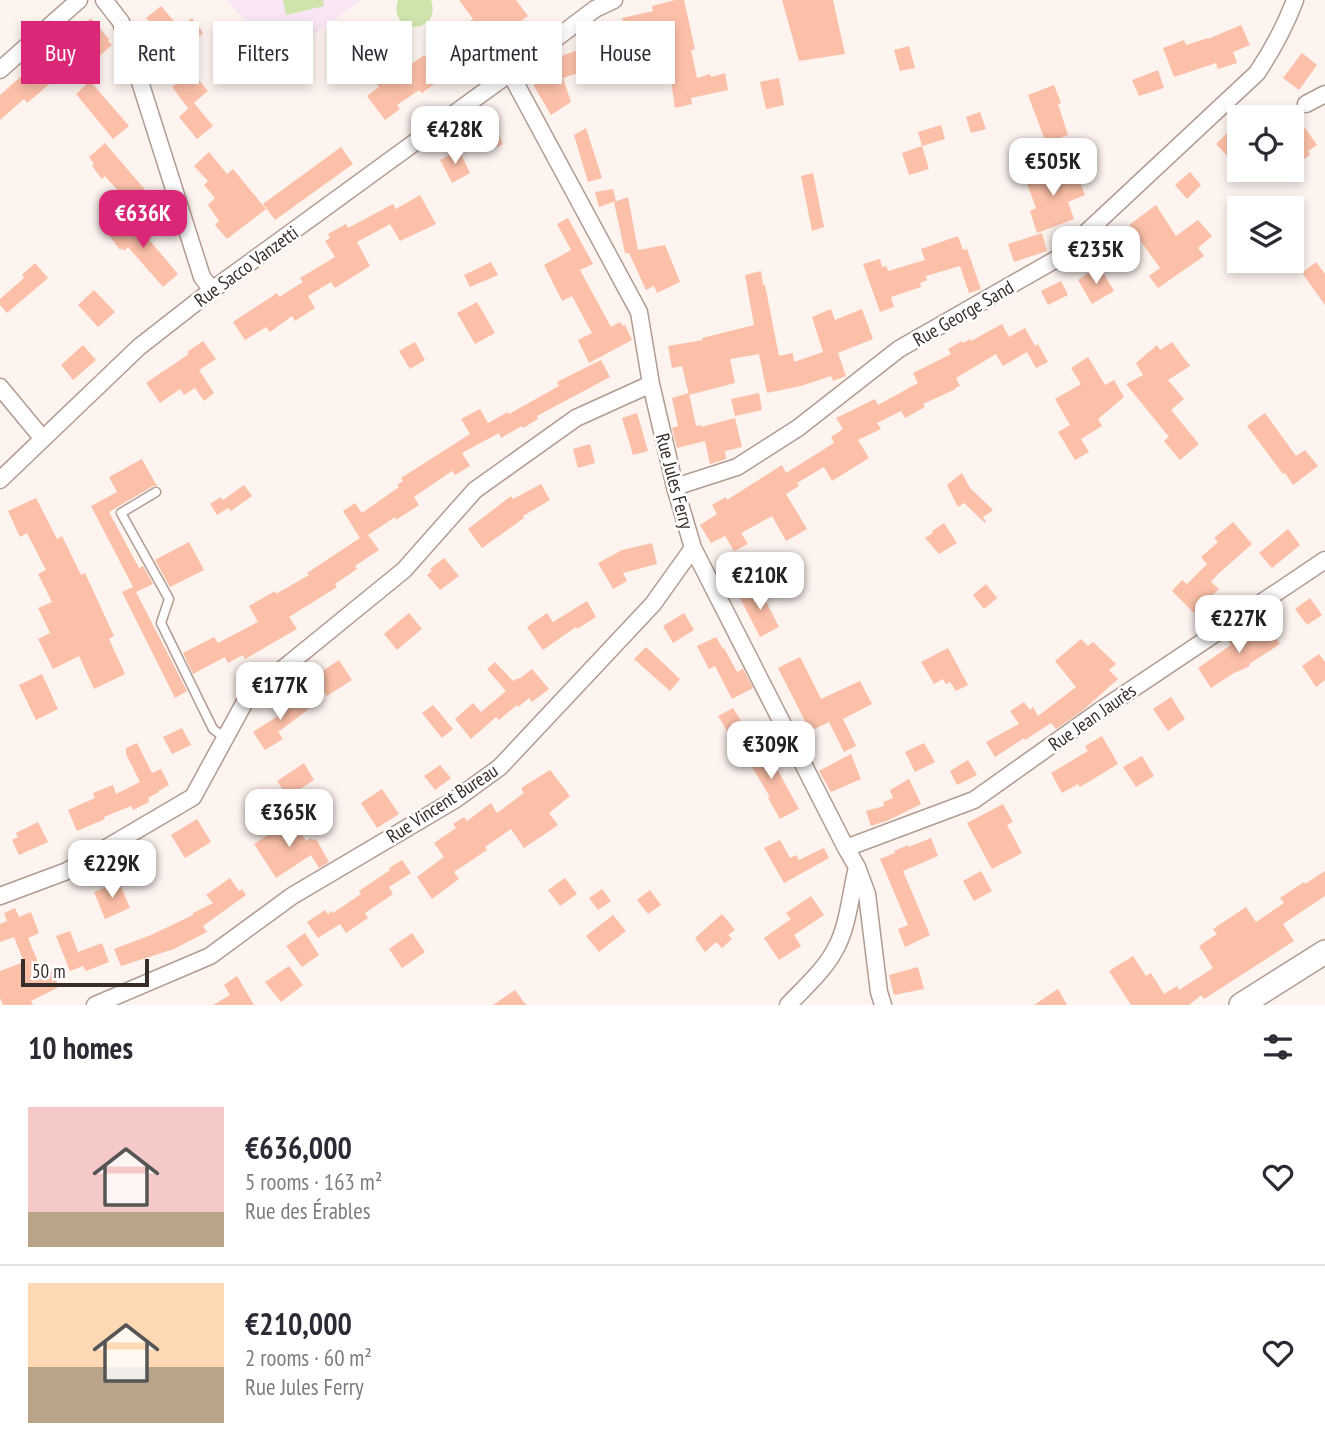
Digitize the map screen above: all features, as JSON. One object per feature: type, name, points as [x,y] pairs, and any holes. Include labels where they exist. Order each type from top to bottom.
[{"type":"street","points":[[0,70],[79,0]]},
{"type":"street","points":[[104,0],[121,22],[202,277],[212,290]]},
{"type":"street","name":"Rue Sacco Vanzetti","points":[[562,30],[592,5],[614,0]]},
{"type":"street","name":"Rue George Sand","points":[[675,487],[737,467],[798,428],[899,349],[1060,257],[1257,73],[1284,29],[1295,0]]},
{"type":"street","name":"Rue Sacco Vanzetti","points":[[0,480],[139,347],[212,290],[495,84]]},
{"type":"street","name":"Rue Jules Ferry","points":[[516,84],[639,312],[651,384],[675,487],[693,548],[858,867],[867,894],[879,992],[883,1005]]},
{"type":"street","points":[[1306,104],[1325,93]]},
{"type":"street","points":[[0,896],[67,871],[193,797],[247,698],[404,570],[475,490],[576,418],[651,384]]},
{"type":"street","points":[[0,387],[43,439]]},
{"type":"street","name":"Rue Vincent Bureau","points":[[95,1005],[210,956],[292,896],[456,799],[500,767],[653,604],[693,548]]},
{"type":"street","name":"Rue Jean Jaurès","points":[[846,848],[974,800],[1110,704],[1325,560]]},
{"type":"street","points":[[788,1005],[828,961],[837,946],[844,931],[858,867]]},
{"type":"street","points":[[1241,1005],[1325,952]]},
{"type":"lane","points":[[156,492],[121,513],[169,598],[161,623],[213,729],[225,738]]},
{"type":"shaded area","points":[[227,0],[361,0],[332,21],[327,21],[327,24],[313,35],[313,21],[246,21]]},
{"type":"green space","points":[[283,0],[323,0],[324,6],[286,15]]},
{"type":"green space","points":[[398,0],[431,0],[433,12],[423,25],[415,27],[412,26],[412,21],[401,21],[397,12]]},
{"type":"building","points":[[459,0],[516,0],[528,16],[521,21],[470,21],[473,19]]},
{"type":"building","points":[[684,0],[695,49],[691,50],[697,78],[725,73],[728,90],[691,98],[692,104],[675,108],[672,84],[675,84],[675,21],[623,21],[622,18],[653,11],[652,6]]},
{"type":"building","points":[[782,0],[833,0],[845,54],[799,61]]},
{"type":"building","points":[[161,6],[174,21],[149,21],[146,18]]},
{"type":"building","points":[[1241,25],[1250,45],[1233,52],[1237,63],[1218,69],[1216,63],[1174,77],[1163,48],[1184,40],[1186,45],[1208,39]]},
{"type":"building","points":[[100,28],[109,39],[112,45],[100,56]]},
{"type":"building","points":[[909,46],[915,68],[900,71],[894,50]]},
{"type":"building","points":[[576,51],[576,74],[563,78],[571,102],[551,115],[534,84],[562,84],[564,55]]},
{"type":"building","points":[[1302,53],[1317,65],[1299,90],[1283,78]]},
{"type":"building","points":[[426,56],[426,84],[434,84],[422,93],[419,90],[397,105],[400,109],[385,120],[367,96],[379,87],[377,84],[412,84],[412,64]]},
{"type":"building","points":[[1158,70],[1164,88],[1139,96],[1132,80]]},
{"type":"building","points":[[21,76],[21,84],[50,84],[27,103],[24,99],[0,120],[0,95]]},
{"type":"building","points":[[779,78],[784,105],[766,109],[760,82]]},
{"type":"building","points":[[199,80],[208,91],[188,108],[172,87],[176,84],[199,84]]},
{"type":"building","points":[[87,84],[93,84],[129,126],[113,139],[76,94]]},
{"type":"building","points":[[1054,85],[1068,135],[1046,143],[1028,95]]},
{"type":"building","points":[[194,103],[213,126],[197,139],[179,117]]},
{"type":"building","points":[[980,112],[986,129],[971,133],[966,117]]},
{"type":"building","points":[[493,118],[503,144],[491,150],[486,139],[476,143],[471,132]]},
{"type":"building","points":[[941,125],[945,139],[922,146],[918,132]]},
{"type":"building","points":[[586,128],[602,178],[588,182],[574,135]]},
{"type":"building","points":[[1304,129],[1317,145],[1308,151],[1310,155],[1304,159]]},
{"type":"building","points":[[1227,133],[1227,156],[1216,144]]},
{"type":"building","points":[[105,143],[153,199],[138,213],[105,176],[102,179],[92,166],[94,164],[89,157]]},
{"type":"building","points":[[922,146],[929,169],[909,175],[902,153]]},
{"type":"building","points":[[341,147],[353,164],[275,220],[263,204]]},
{"type":"building","points":[[459,150],[470,173],[452,183],[440,160]]},
{"type":"building","points":[[209,152],[227,174],[233,169],[266,209],[227,239],[215,225],[219,221],[208,205],[215,198],[204,185],[208,181],[194,166]]},
{"type":"building","points":[[1055,167],[1058,176],[1075,170],[1085,195],[1068,202],[1074,219],[1037,233],[1030,211],[1036,208],[1025,178]]},
{"type":"building","points":[[1190,172],[1201,185],[1187,199],[1175,185]]},
{"type":"building","points":[[813,173],[824,227],[812,231],[801,176]]},
{"type":"building","points":[[613,189],[616,201],[599,207],[595,192]]},
{"type":"building","points":[[420,195],[436,224],[400,241],[390,224],[357,242],[370,266],[335,288],[331,282],[308,296],[315,308],[295,321],[292,316],[270,332],[266,327],[245,340],[233,322],[277,293],[279,297],[303,282],[300,278],[335,257],[325,241],[330,238],[328,234],[346,224],[348,228],[393,204],[396,209]]},
{"type":"building","points":[[628,197],[638,250],[665,245],[680,282],[657,293],[654,286],[646,290],[629,253],[625,253],[614,202]]},
{"type":"building","points":[[1156,205],[1176,236],[1198,220],[1212,236],[1198,248],[1204,256],[1158,288],[1149,276],[1160,268],[1129,225]]},
{"type":"building","points":[[129,216],[178,274],[163,287],[128,247],[124,251],[122,248],[120,250],[108,234]]},
{"type":"building","points":[[568,218],[593,264],[580,270],[611,327],[620,322],[625,325],[632,340],[589,363],[578,340],[592,333],[572,296],[562,301],[544,265],[571,250],[557,224]]},
{"type":"building","points":[[1042,233],[1047,251],[1014,262],[1008,244]]},
{"type":"building","points":[[958,236],[963,250],[967,249],[981,289],[969,293],[960,266],[926,276],[927,280],[920,283],[921,287],[891,297],[894,307],[880,312],[863,264],[880,259],[882,267],[886,266],[888,271],[925,260],[921,249]]},
{"type":"building","points":[[491,262],[498,275],[470,287],[464,275]]},
{"type":"building","points":[[1316,262],[1325,274],[1325,305],[1302,273]]},
{"type":"building","points":[[35,263],[48,278],[7,313],[0,305],[0,299],[24,278],[22,275]]},
{"type":"building","points":[[1101,269],[1114,291],[1092,304],[1078,280],[1091,271],[1093,274]]},
{"type":"building","points":[[761,271],[779,356],[793,353],[794,362],[823,352],[812,317],[831,309],[835,320],[862,309],[873,339],[838,353],[846,376],[833,381],[831,376],[767,393],[759,354],[730,359],[735,383],[689,395],[682,366],[672,368],[668,346],[703,340],[702,338],[754,325],[745,275]]},
{"type":"building","points":[[1061,281],[1068,295],[1048,305],[1041,291]]},
{"type":"building","points":[[94,290],[115,312],[98,327],[78,305]]},
{"type":"building","points":[[477,302],[495,333],[475,344],[457,313]]},
{"type":"building","points":[[1002,324],[1009,337],[1025,328],[1048,362],[1036,368],[1027,352],[1003,366],[996,354],[956,378],[960,386],[923,404],[925,407],[905,418],[901,411],[877,423],[881,429],[858,440],[869,458],[832,481],[824,467],[797,483],[799,486],[786,494],[807,529],[786,541],[772,516],[741,533],[748,544],[734,551],[725,536],[711,543],[700,525],[717,514],[712,505],[726,497],[727,500],[782,465],[786,473],[834,443],[831,437],[843,429],[836,418],[875,399],[878,405],[918,383],[913,373],[951,354],[948,349],[962,341],[971,341]]},
{"type":"building","points":[[203,341],[216,359],[199,370],[214,393],[204,401],[195,388],[184,395],[180,389],[160,403],[146,383],[189,354],[187,352]]},
{"type":"building","points":[[415,342],[425,360],[410,369],[399,351]]},
{"type":"building","points":[[1172,342],[1190,366],[1168,380],[1184,399],[1171,410],[1199,444],[1180,460],[1164,441],[1169,437],[1126,384],[1143,375],[1136,363],[1157,345],[1160,350]]},
{"type":"building","points":[[83,345],[96,360],[73,380],[61,365]]},
{"type":"building","points":[[1088,357],[1105,385],[1114,380],[1124,397],[1098,419],[1102,426],[1081,439],[1089,452],[1075,460],[1058,432],[1070,425],[1055,399],[1081,384],[1071,368]]},
{"type":"building","points":[[601,360],[610,377],[537,416],[538,419],[523,428],[522,426],[501,438],[499,433],[462,453],[470,466],[455,475],[452,471],[414,497],[419,505],[368,535],[379,550],[355,566],[357,569],[335,584],[337,587],[289,617],[297,629],[245,659],[243,655],[228,663],[225,657],[193,674],[183,653],[214,637],[218,643],[258,622],[249,606],[309,575],[307,573],[360,538],[343,511],[355,503],[362,513],[399,487],[397,485],[403,481],[401,478],[470,434],[461,419],[480,409],[488,423],[508,412],[509,414],[559,386],[557,382]]},
{"type":"building","points":[[689,393],[696,426],[735,418],[742,447],[725,451],[726,459],[710,464],[705,441],[677,448],[672,428],[678,426],[672,398]]},
{"type":"building","points":[[759,393],[762,410],[735,416],[731,399]]},
{"type":"building","points":[[637,413],[648,451],[633,455],[622,418]]},
{"type":"building","points":[[1265,413],[1296,456],[1305,450],[1318,466],[1293,485],[1247,426]]},
{"type":"building","points":[[590,444],[595,463],[578,468],[573,449]]},
{"type":"building","points":[[142,459],[157,486],[109,512],[139,568],[143,566],[153,584],[136,592],[187,691],[175,698],[122,592],[133,587],[91,506],[117,492],[109,477]]},
{"type":"building","points":[[962,473],[970,488],[993,510],[983,517],[985,523],[964,503],[958,507],[947,485]]},
{"type":"building","points":[[541,484],[550,500],[523,516],[524,518],[482,548],[468,529],[511,496],[513,499]]},
{"type":"building","points":[[244,485],[252,496],[231,511],[228,508],[217,515],[210,504],[221,497],[223,500]]},
{"type":"building","points":[[36,498],[57,539],[62,536],[81,575],[85,573],[114,636],[109,639],[125,674],[94,689],[79,656],[53,669],[38,639],[50,633],[38,608],[52,602],[38,574],[46,570],[27,533],[20,537],[8,511]]},
{"type":"building","points":[[1233,522],[1252,544],[1211,582],[1219,589],[1194,613],[1172,591],[1182,580],[1187,584],[1207,564],[1201,557],[1218,542],[1214,538]]},
{"type":"building","points":[[944,523],[957,543],[939,554],[925,538]]},
{"type":"building","points":[[1288,529],[1300,545],[1272,568],[1259,553]]},
{"type":"building","points":[[189,542],[204,570],[170,587],[155,560]]},
{"type":"building","points":[[652,543],[657,564],[623,573],[627,581],[613,589],[598,563],[622,550]]},
{"type":"building","points":[[444,558],[459,576],[440,590],[427,575],[432,571],[430,569]]},
{"type":"building","points":[[986,584],[997,598],[984,609],[973,595]]},
{"type":"building","points":[[759,588],[779,627],[760,637],[740,598]]},
{"type":"building","points":[[1310,598],[1322,615],[1307,625],[1295,609]]},
{"type":"building","points":[[587,601],[596,617],[543,650],[527,627],[547,613],[553,622]]},
{"type":"building","points":[[409,613],[422,629],[397,650],[384,634]]},
{"type":"building","points":[[684,613],[694,630],[673,643],[663,626]]},
{"type":"building","points":[[1265,622],[1280,644],[1249,664],[1250,666],[1211,688],[1198,668],[1231,645],[1228,641],[1239,634],[1242,638]]},
{"type":"building","points":[[716,637],[737,672],[743,669],[753,688],[732,699],[715,666],[709,669],[697,646]]},
{"type":"building","points":[[1081,639],[1088,646],[1093,642],[1116,664],[1109,670],[1118,679],[1082,711],[1056,729],[1051,723],[995,757],[986,742],[1019,724],[1010,711],[1024,702],[1030,710],[1033,707],[1038,716],[1076,687],[1055,661]]},
{"type":"building","points":[[646,647],[680,679],[670,691],[634,659]]},
{"type":"building","points":[[948,648],[968,685],[956,691],[950,682],[946,684],[943,679],[934,684],[921,662]]},
{"type":"building","points":[[1319,654],[1325,662],[1325,680],[1316,687],[1302,666]]},
{"type":"building","points":[[800,657],[821,699],[860,681],[872,704],[843,719],[856,746],[844,752],[829,722],[810,731],[778,668]]},
{"type":"building","points":[[339,660],[352,680],[327,696],[314,677]]},
{"type":"building","points":[[495,662],[513,681],[532,669],[549,689],[532,702],[529,698],[518,707],[517,705],[499,720],[496,717],[471,739],[455,719],[473,703],[481,712],[506,691],[487,669]]},
{"type":"building","points":[[42,674],[58,709],[36,720],[19,685]]},
{"type":"building","points":[[292,696],[298,703],[304,699],[310,708],[278,732],[283,739],[265,750],[253,732],[283,713],[279,707]]},
{"type":"building","points":[[1171,697],[1185,719],[1168,731],[1153,709]]},
{"type":"building","points":[[433,705],[453,729],[442,738],[422,713]]},
{"type":"building","points":[[733,708],[742,722],[727,731],[718,716]]},
{"type":"building","points":[[182,728],[191,745],[172,754],[163,737]]},
{"type":"building","points":[[1102,736],[1118,764],[1080,787],[1078,784],[1062,793],[1051,773],[1088,751],[1085,746]]},
{"type":"building","points":[[762,742],[799,809],[780,819],[743,752]]},
{"type":"building","points":[[137,743],[152,773],[161,769],[169,785],[148,798],[149,802],[133,810],[131,806],[77,831],[68,810],[95,798],[93,793],[113,785],[116,794],[140,782],[126,754],[126,748]]},
{"type":"building","points":[[924,743],[935,762],[915,772],[905,752]]},
{"type":"building","points":[[851,754],[861,779],[831,792],[819,771]]},
{"type":"building","points":[[1142,756],[1154,776],[1136,787],[1123,767]]},
{"type":"building","points":[[968,760],[977,775],[957,785],[950,771]]},
{"type":"building","points":[[304,763],[314,780],[288,797],[277,781]]},
{"type":"building","points":[[440,765],[451,778],[435,790],[424,776]]},
{"type":"building","points":[[550,770],[570,796],[549,813],[558,825],[524,848],[511,829],[485,847],[487,850],[454,872],[459,879],[432,899],[417,877],[444,857],[434,843],[456,828],[453,824],[464,817],[467,821],[491,803],[497,813],[524,793],[521,788]]},
{"type":"building","points":[[909,779],[921,804],[871,826],[866,811],[884,806],[883,802],[893,798],[890,790]]},
{"type":"building","points":[[382,789],[399,814],[377,828],[361,803]]},
{"type":"building","points":[[1003,804],[1013,822],[1007,825],[1022,853],[992,869],[967,823]]},
{"type":"building","points":[[197,819],[211,842],[185,858],[171,835]]},
{"type":"building","points":[[292,819],[306,841],[316,839],[329,862],[319,868],[311,855],[276,878],[254,844]]},
{"type":"building","points":[[38,822],[48,842],[19,855],[12,840],[18,837],[16,833]]},
{"type":"building","points":[[931,838],[938,856],[903,871],[930,935],[905,947],[898,929],[908,925],[880,859],[908,845],[909,847]]},
{"type":"building","points":[[780,840],[790,858],[796,855],[799,860],[824,848],[829,858],[784,883],[764,848]]},
{"type":"building","points":[[402,860],[411,873],[389,887],[393,894],[365,913],[368,918],[346,933],[340,924],[318,938],[307,922],[325,910],[328,914],[332,911],[333,913]]},
{"type":"building","points":[[981,871],[992,891],[974,901],[963,881]]},
{"type":"building","points":[[1325,871],[1325,896],[1283,924],[1294,941],[1204,999],[1201,995],[1189,1005],[1131,1005],[1109,971],[1133,956],[1146,976],[1151,973],[1164,994],[1177,986],[1179,990],[1213,968],[1199,946],[1217,934],[1213,929],[1246,907],[1256,922],[1284,903],[1280,898]]},
{"type":"building","points":[[230,878],[239,891],[242,889],[246,895],[203,926],[207,932],[174,949],[121,966],[114,949],[151,935],[213,903],[206,895]]},
{"type":"building","points":[[565,878],[577,894],[560,906],[548,890]]},
{"type":"building","points":[[119,882],[130,908],[105,919],[94,892]]},
{"type":"building","points":[[602,889],[611,901],[598,910],[589,898]]},
{"type":"building","points":[[650,890],[661,905],[648,914],[637,900]]},
{"type":"building","points":[[811,896],[824,915],[794,935],[801,946],[779,960],[764,938],[791,919],[786,913]]},
{"type":"building","points":[[15,908],[19,917],[31,912],[39,933],[28,938],[43,974],[52,970],[59,987],[31,1001],[33,1005],[3,1005],[0,998],[0,971],[24,962],[14,937],[0,942],[0,924],[7,921],[4,913]]},
{"type":"building","points":[[722,914],[735,930],[728,935],[732,939],[722,948],[716,942],[705,952],[695,938]]},
{"type":"building","points":[[613,915],[626,931],[599,952],[586,936]]},
{"type":"building","points":[[70,931],[78,952],[102,943],[109,962],[86,971],[83,966],[70,971],[56,936]]},
{"type":"building","points":[[305,933],[319,955],[302,967],[286,946]]},
{"type":"building","points":[[412,933],[425,952],[402,968],[389,949]]},
{"type":"building","points":[[289,966],[303,985],[281,1002],[265,982]]},
{"type":"building","points":[[918,967],[924,989],[894,995],[889,975]]},
{"type":"building","points":[[237,976],[254,1005],[213,1005],[230,995],[224,985]]},
{"type":"building","points":[[1058,989],[1067,1005],[1034,1005]]},
{"type":"building","points":[[515,990],[526,1005],[493,1005]]}]
